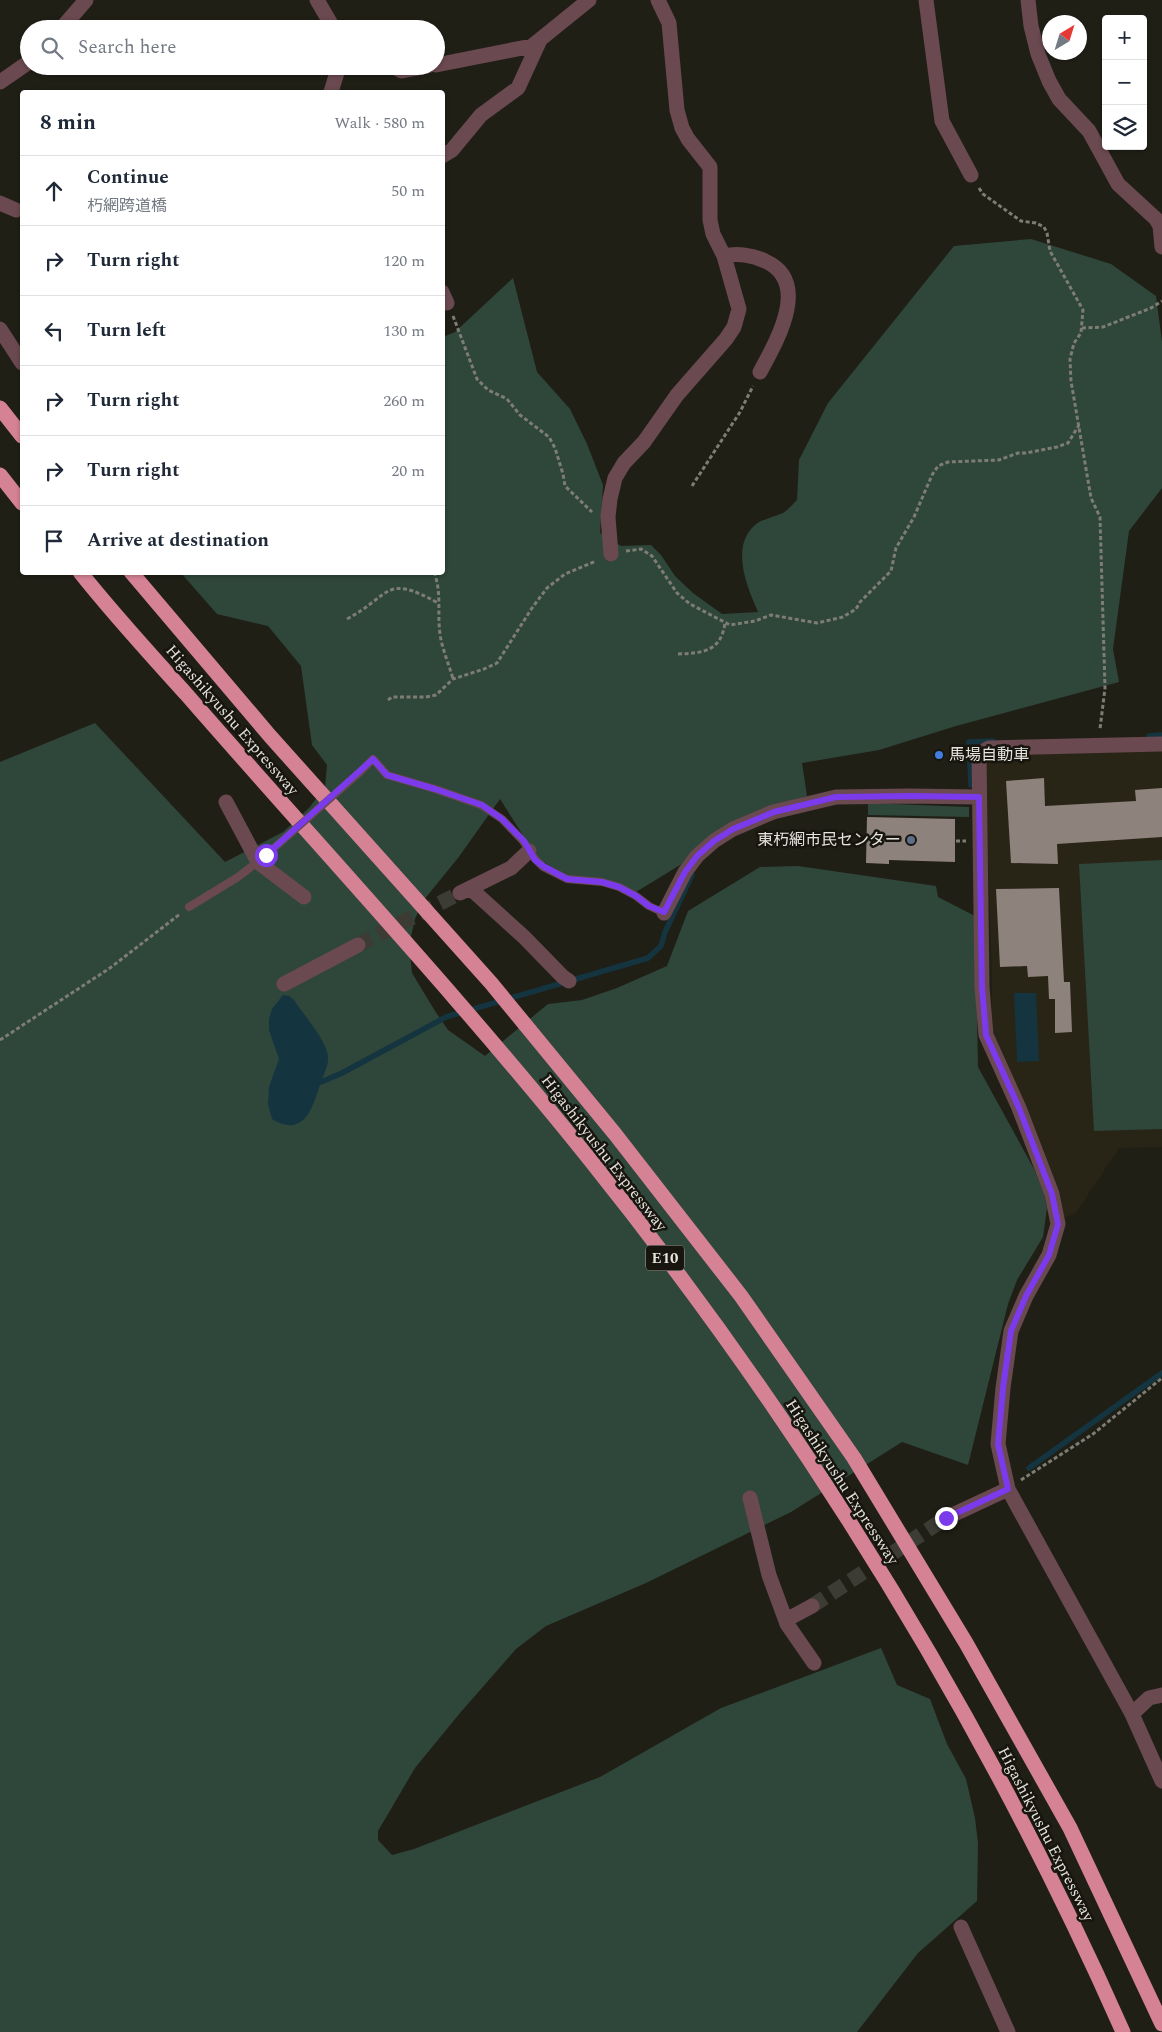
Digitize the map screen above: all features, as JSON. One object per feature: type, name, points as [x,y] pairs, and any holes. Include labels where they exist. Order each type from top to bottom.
[{"type":"highway","points":[[0,408],[20,433]]},
{"type":"highway","points":[[0,475],[20,500]]},
{"type":"highway","name":"Higashikyushu Expressway","points":[[83,575],[254,772],[463,1007],[592,1162],[707,1313],[821,1478],[936,1662],[1040,1856],[1124,2032]]},
{"type":"highway","name":"Higashikyushu Expressway","points":[[134,575],[270,736],[491,983],[615,1134],[746,1304],[854,1458],[966,1643],[1070,1828],[1162,2024]]},
{"type":"street","points":[[68,20],[86,0]]},
{"type":"street","points":[[317,0],[329,20]]},
{"type":"street","points":[[445,63],[532,46],[590,0]]},
{"type":"street","points":[[611,554],[608,534],[610,499],[615,478],[624,463],[644,442],[677,395],[726,339],[734,327],[739,309],[724,256],[713,234],[710,220],[710,167],[688,139],[682,128],[677,110],[669,23],[658,0]]},
{"type":"street","points":[[926,0],[942,121],[971,175]]},
{"type":"street","points":[[1028,0],[1031,26],[1038,54],[1049,81],[1059,99],[1089,131],[1118,184],[1156,219],[1160,226],[1162,247]]},
{"type":"street","points":[[445,154],[452,150],[481,115],[518,88],[540,40]]},
{"type":"street","points":[[0,82],[20,68]]},
{"type":"street","points":[[332,90],[336,75]]},
{"type":"street","points":[[0,202],[16,210]]},
{"type":"street","points":[[724,256],[734,254],[759,258],[777,268],[784,280],[788,293],[786,318],[780,335],[760,372]]},
{"type":"street","points":[[0,329],[20,360]]},
{"type":"street","points":[[1162,744],[989,748],[979,754],[982,987],[986,1035],[1019,1108],[1052,1194],[1058,1224],[1049,1255],[1026,1296],[1011,1331],[998,1444],[1008,1489],[1132,1714],[1162,1780]]},
{"type":"street","points":[[664,912],[685,872],[697,856],[714,841],[733,829],[774,812],[836,797],[979,797]]},
{"type":"street","points":[[226,802],[262,858],[304,897]]},
{"type":"street","points":[[530,851],[511,868],[465,891],[524,938],[569,981]]},
{"type":"street","points":[[284,984],[358,945]]},
{"type":"street","points":[[946,1518],[1008,1489]]},
{"type":"street","points":[[750,1498],[769,1576],[786,1620],[814,1663]]},
{"type":"street","points":[[786,1620],[812,1606]]},
{"type":"street","points":[[1132,1714],[1149,1698],[1162,1695]]},
{"type":"street","points":[[961,1927],[1008,2032]]},
{"type":"lane","points":[[188,907],[238,877],[262,858],[373,759],[387,775],[482,805],[502,819],[524,841],[535,860],[567,879],[602,882],[619,887],[649,906],[664,912]]},
{"type":"path","points":[[971,175],[984,194],[1005,211],[1021,221],[1036,223],[1044,228],[1047,233],[1050,250],[1083,310],[1081,333],[1074,343],[1070,360],[1070,381],[1091,498],[1100,516],[1105,688],[1098,746]]},
{"type":"path","points":[[445,298],[477,380],[488,390],[507,399],[520,415],[549,437],[556,448],[565,486],[598,518],[604,532],[608,534]]},
{"type":"path","points":[[1082,328],[1103,327],[1151,308],[1162,301]]},
{"type":"path","points":[[692,486],[740,412],[760,372]]},
{"type":"path","points":[[388,700],[392,697],[426,698],[436,695],[453,679],[497,663],[547,588],[566,574],[611,554],[641,549],[652,556],[677,592],[690,604],[730,625],[756,621],[771,614],[817,623],[843,617],[856,609],[860,602],[891,571],[896,548],[914,517],[932,475],[938,466],[948,462],[999,460],[1018,453],[1057,447],[1068,443],[1079,425]]},
{"type":"path","points":[[435,575],[439,586],[440,636],[453,679]]},
{"type":"path","points":[[347,618],[361,611],[387,590],[402,588],[416,591],[438,603]]},
{"type":"path","points":[[678,654],[696,653],[717,645],[723,636],[725,623]]},
{"type":"path","points":[[0,1040],[110,968],[188,907]]},
{"type":"path","points":[[1008,1489],[1093,1434],[1162,1378]]},
{"type":"shaded area","points":[[1162,751],[1162,1147],[1119,1148],[1075,1214],[1061,1218],[1061,1198],[1051,1173],[992,1063],[992,976],[985,761],[991,755]]},
{"type":"green space","points":[[1031,239],[1111,264],[1156,296],[1162,342],[1162,488],[1129,531],[1113,649],[1119,682],[956,726],[879,750],[802,763],[807,796],[755,813],[685,862],[636,892],[569,877],[538,859],[500,799],[458,858],[423,901],[415,919],[409,945],[412,973],[448,1030],[485,1056],[548,1004],[582,1000],[617,988],[667,966],[688,911],[760,867],[798,866],[936,886],[938,897],[975,916],[978,1067],[1034,1169],[1044,1193],[1047,1208],[1043,1237],[1017,1280],[1008,1304],[968,1465],[902,1442],[791,1512],[646,1583],[546,1626],[516,1649],[415,1768],[378,1831],[378,1840],[392,1855],[414,1849],[600,1777],[721,1708],[881,1648],[897,1685],[930,1699],[947,1744],[966,1779],[975,1818],[978,1843],[977,1901],[918,1953],[857,2032],[0,2032],[0,762],[95,723],[225,862],[283,832],[309,808],[325,787],[327,765],[312,745],[301,666],[268,626],[217,614],[183,575],[445,575],[445,336],[455,332],[513,278],[537,372],[570,409],[587,444],[603,485],[600,533],[621,546],[651,545],[661,555],[675,576],[693,593],[722,614],[758,612],[749,591],[743,567],[743,544],[748,534],[755,525],[783,513],[797,500],[799,460],[828,403],[954,246]]},
{"type":"green space","points":[[868,803],[969,807],[969,817],[868,815]]},
{"type":"green space","points":[[1162,860],[1162,1129],[1094,1131],[1079,864]]},
{"type":"water","points":[[1014,993],[1036,993],[1039,1061],[1017,1062]]},
{"type":"water","points":[[283,995],[289,996],[294,1000],[319,1035],[328,1056],[326,1069],[311,1110],[300,1122],[292,1125],[283,1124],[272,1119],[268,1104],[269,1087],[279,1059],[269,1030],[269,1019],[272,1009]]},
{"type":"building","points":[[1044,778],[1045,806],[1136,801],[1135,790],[1162,788],[1162,837],[1057,844],[1058,864],[1011,863],[1006,781]]},
{"type":"building","name":"東朽網市民センター","points":[[867,817],[955,819],[955,862],[889,860],[889,864],[866,863]]},
{"type":"building","points":[[1059,888],[1064,982],[1070,982],[1072,1032],[1055,1033],[1055,999],[1049,999],[1048,976],[1028,977],[1027,966],[1000,967],[996,889]]},
{"type":"waterway","points":[[1149,736],[1162,735]]},
{"type":"waterway","points":[[971,785],[969,742],[993,741]]},
{"type":"waterway","points":[[315,1082],[321,1082],[342,1073],[446,1017],[648,958],[661,946],[665,932],[692,875]]},
{"type":"waterway","points":[[1029,1468],[1162,1373]]},
{"type":"tunnel","points":[[358,945],[460,893]]},
{"type":"tunnel","points":[[812,1606],[946,1518]]},
{"type":"place","name":"馬場自動車","points":[[939,755]]},
{"type":"place","name":"東朽網市民センター","points":[[911,840]]},
{"type":"route","points":[[266,855],[373,759],[387,775],[482,805],[502,819],[524,841],[535,860],[567,879],[602,882],[619,887],[649,906],[664,912],[685,872],[697,856],[714,841],[733,829],[774,812],[836,797],[979,797],[982,987],[986,1035],[1019,1108],[1052,1194],[1058,1224],[1049,1255],[1026,1296],[1011,1331],[998,1444],[1008,1489],[946,1518]]}]
